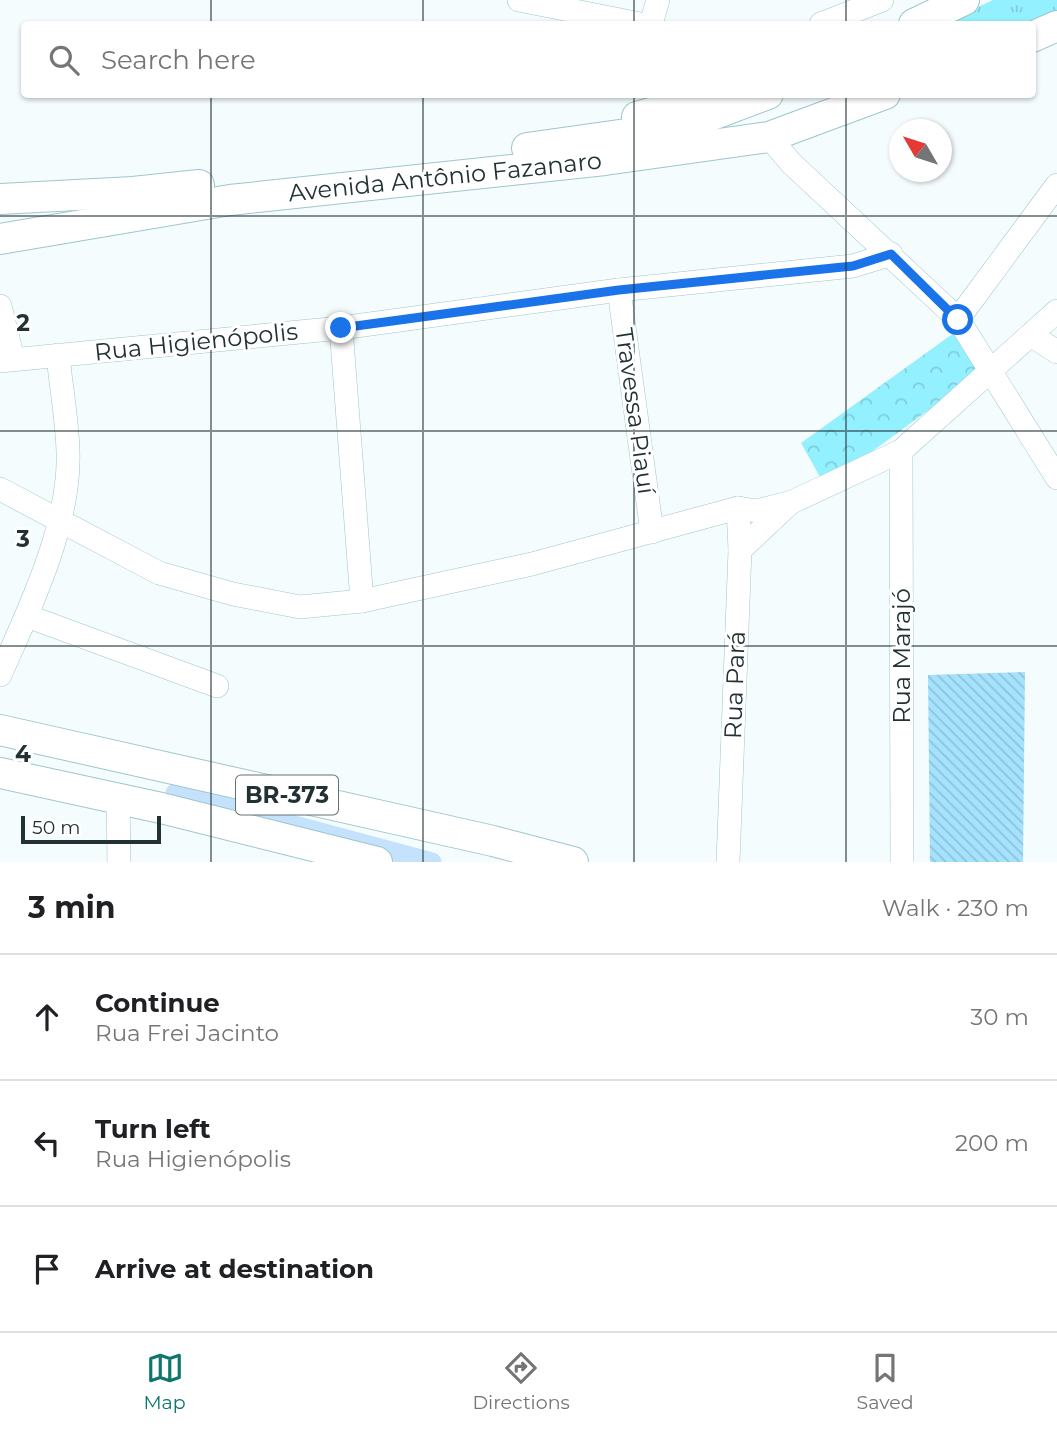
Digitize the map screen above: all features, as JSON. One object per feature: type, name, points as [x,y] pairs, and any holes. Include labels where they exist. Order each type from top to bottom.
[{"type":"main road","points":[[920,21],[964,0]]},
{"type":"main road","points":[[1036,35],[1057,26]]},
{"type":"main road","points":[[561,144],[697,98]]},
{"type":"main road","name":"Avenida Antônio Fazanaro","points":[[0,199],[134,192],[561,144],[683,126],[757,98]]},
{"type":"main road","points":[[769,137],[786,98]]},
{"type":"main road","name":"Avenida Antônio Fazanaro","points":[[0,239],[230,200],[605,160],[769,137],[874,98]]},
{"type":"main road","name":"BR-373","points":[[0,730],[493,841],[573,862]]},
{"type":"main road","name":"BR-373","points":[[0,773],[366,860]]},
{"type":"street","points":[[519,0],[625,21]]},
{"type":"street","points":[[652,21],[658,0]]},
{"type":"street","points":[[828,21],[870,3]]},
{"type":"street","points":[[769,137],[791,163],[891,254],[958,320],[1057,478]]},
{"type":"street","points":[[958,320],[1057,184]]},
{"type":"street","name":"Rua Higienópolis","points":[[6,360],[341,328],[619,290],[853,266],[891,254]]},
{"type":"street","name":"Travessa Piauí","points":[[619,290],[652,532]]},
{"type":"street","points":[[0,306],[6,360]]},
{"type":"street","points":[[0,489],[159,573],[233,594],[300,607],[362,601],[532,564],[738,508],[757,511],[792,502],[901,451],[1057,311]]},
{"type":"street","points":[[341,328],[362,601]]},
{"type":"street","points":[[1031,335],[1057,352]]},
{"type":"street","points":[[0,675],[27,616],[60,520],[68,453],[58,355]]},
{"type":"street","name":"Rua Marajó","points":[[901,451],[902,862]]},
{"type":"street","points":[[740,550],[792,502]]},
{"type":"street","name":"Rua Pará","points":[[729,862],[740,550],[738,508]]},
{"type":"street","points":[[27,616],[217,686]]},
{"type":"street","points":[[118,800],[119,862]]},
{"type":"green space","points":[[993,0],[1057,0],[1057,11],[1033,21],[948,21]]},
{"type":"green space","points":[[958,330],[979,373],[825,486],[801,443]]},
{"type":"building","points":[[1025,672],[1023,862],[930,862],[928,675]]},
{"type":"waterway","points":[[175,793],[432,862]]},
{"type":"route","points":[[341,328],[619,290],[853,266],[891,254],[958,320]]}]
